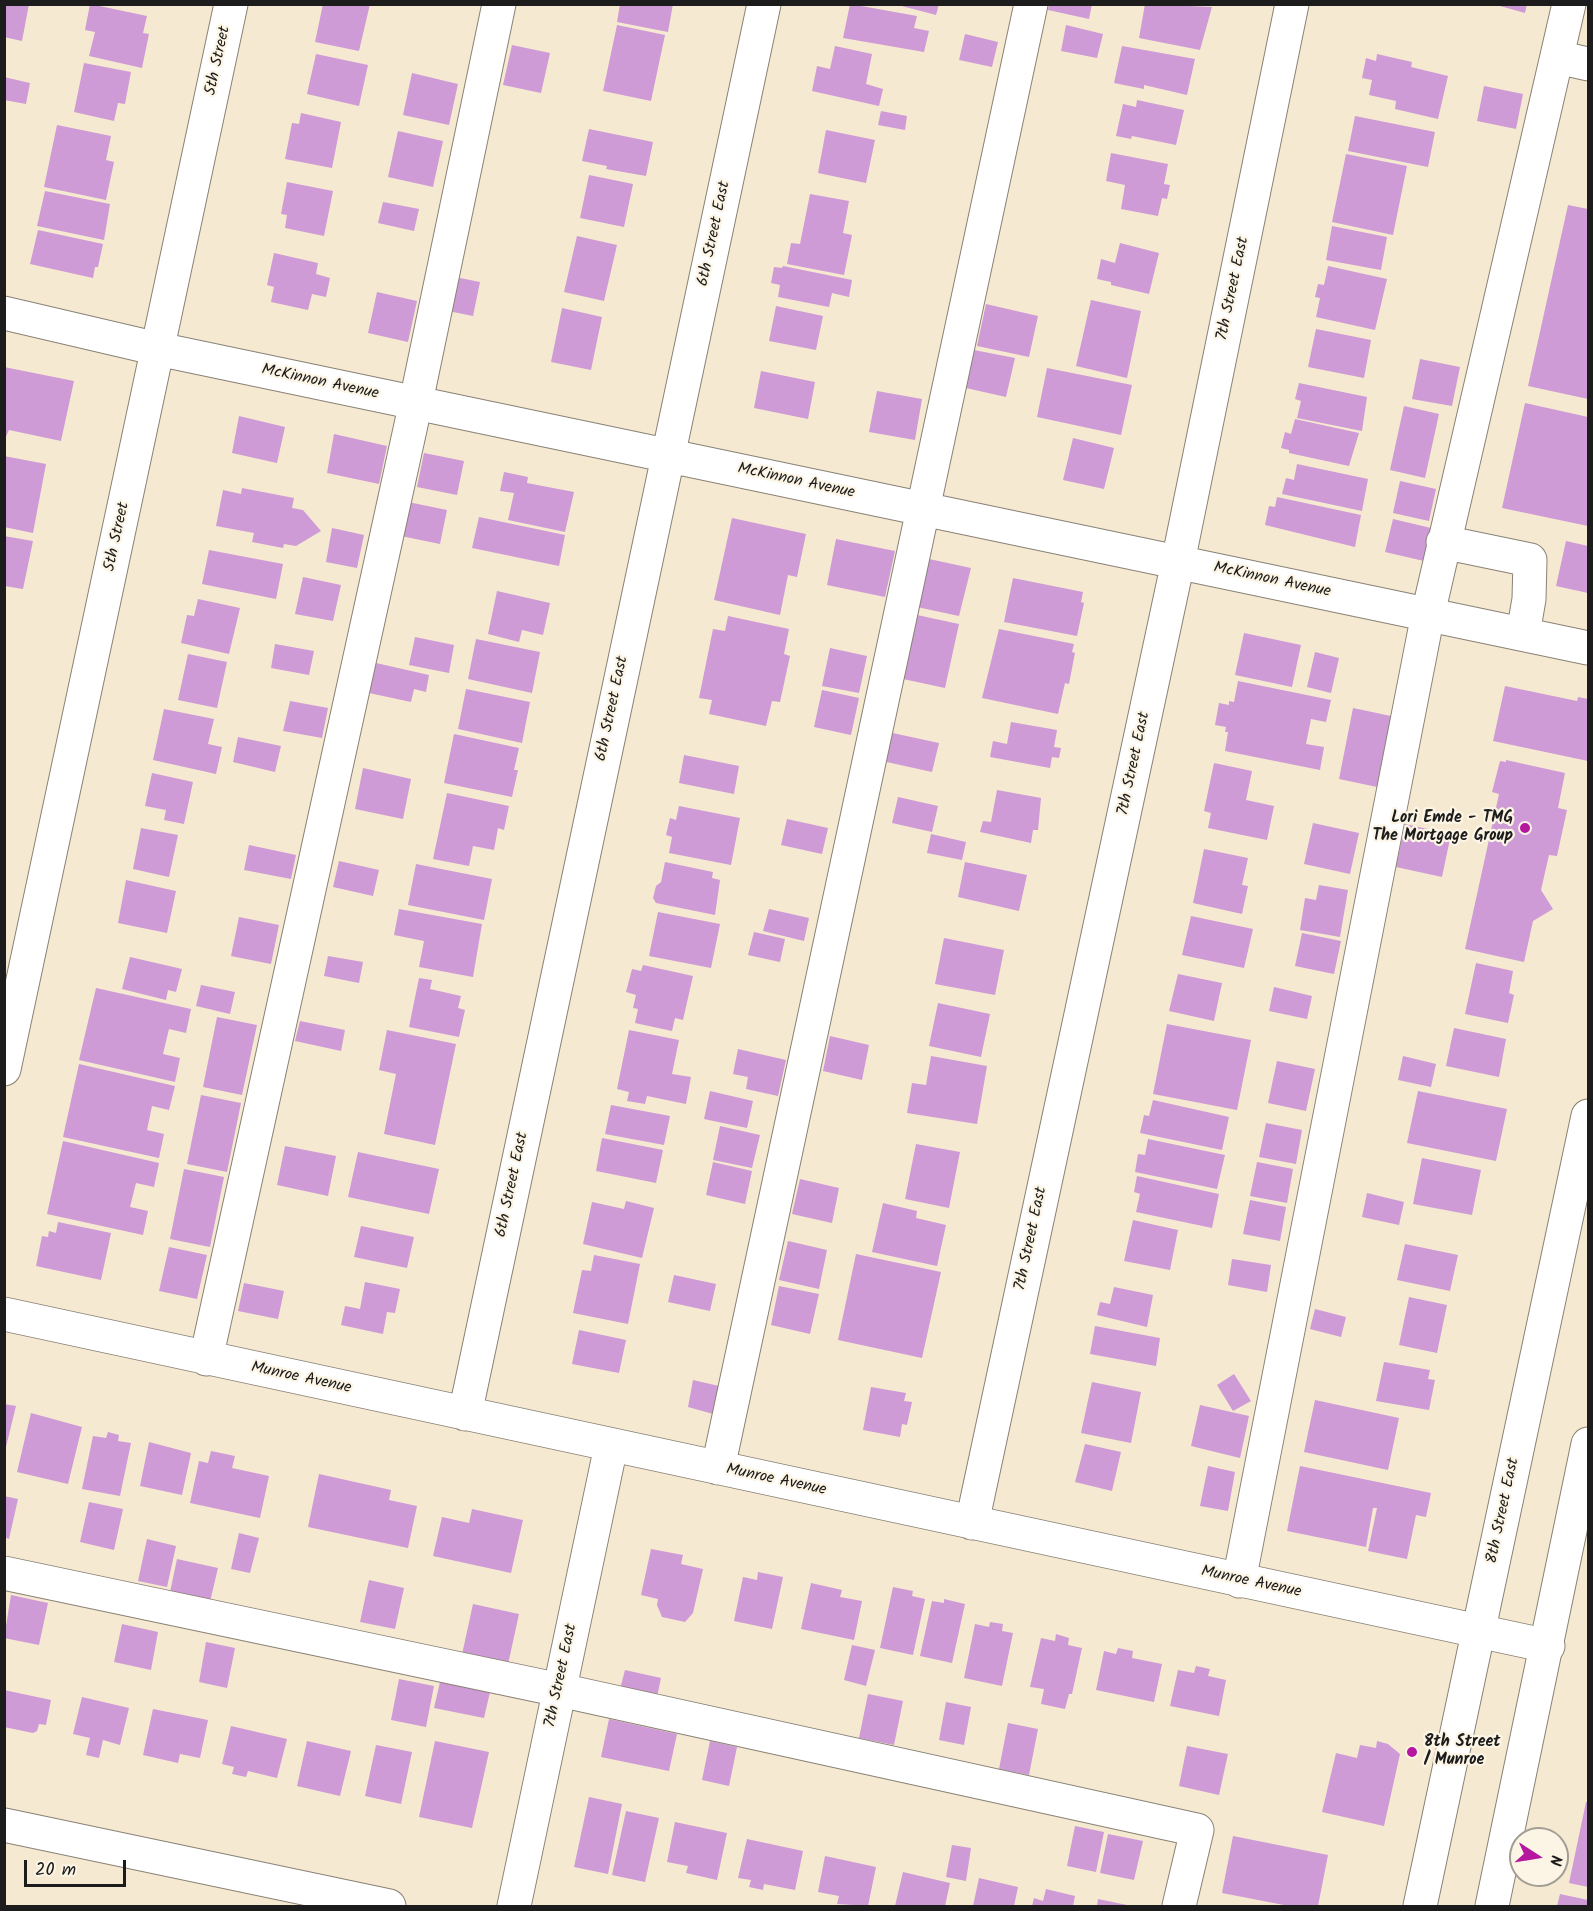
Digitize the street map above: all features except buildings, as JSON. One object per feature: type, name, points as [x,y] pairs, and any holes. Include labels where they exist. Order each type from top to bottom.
[{"type":"street","name":"5th Street","points":[[4,1069],[231,4]]},
{"type":"street","points":[[206,1359],[416,402],[499,4]]},
{"type":"street","name":"6th Street East","points":[[465,1414],[764,4]]},
{"type":"street","points":[[718,1468],[1031,4]]},
{"type":"street","name":"7th Street East","points":[[972,1523],[1178,562],[1292,4]]},
{"type":"street","points":[[1239,1581],[1443,542],[1569,4]]},
{"type":"street","points":[[1557,57],[1588,64]]},
{"type":"street","name":"McKinnon Avenue","points":[[4,313],[158,350],[667,454],[1588,648]]},
{"type":"street","points":[[1443,542],[1530,560],[1529,599],[1523,634]]},
{"type":"street","name":"8th Street East","points":[[1420,1906],[1588,1116]]},
{"type":"street","name":"Munroe Avenue","points":[[4,1314],[1548,1646]]},
{"type":"street","points":[[1492,1906],[1548,1646],[1578,1545],[1588,1444]]},
{"type":"street","name":"7th Street East","points":[[514,1906],[611,1446]]},
{"type":"street","points":[[4,1573],[560,1690],[1197,1830],[1179,1906]]},
{"type":"street","points":[[4,1825],[389,1906]]},
{"type":"place","name":"Lori Emde - TMG The Mortgage Group","points":[[1525,828]]},
{"type":"place","name":"8th Street / Munroe","points":[[1412,1752]]}]
